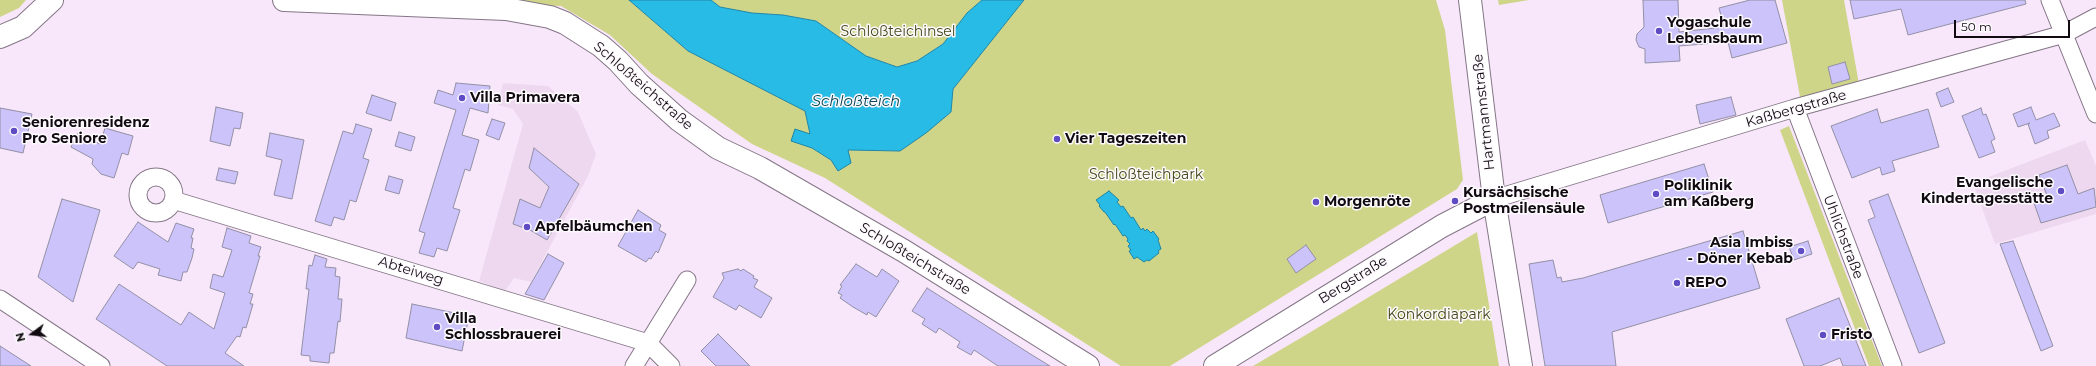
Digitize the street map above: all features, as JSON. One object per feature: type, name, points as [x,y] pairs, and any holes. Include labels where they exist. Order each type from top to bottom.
[{"type":"main road","points":[[0,37],[23,26],[52,0]]},
{"type":"main road","name":"Schloßteichstraße","points":[[284,0],[506,9],[550,18],[565,23],[601,46],[618,61],[639,84],[679,120],[718,148],[760,168],[904,251],[1088,366]]},
{"type":"main road","name":"Hartmannstraße","points":[[1470,0],[1494,199],[1521,366]]},
{"type":"main road","name":"Bergstraße","points":[[1216,366],[1442,226],[1494,199]]},
{"type":"street","points":[[2050,0],[2096,114]]},
{"type":"street","name":"Kaßbergstraße","points":[[1494,199],[1795,108],[2064,34],[2096,17]]},
{"type":"street","name":"Uhlichstraße","points":[[1795,108],[1893,366]]},
{"type":"street","name":"Abteiweg","points":[[174,200],[648,343]]},
{"type":"street","points":[[634,366],[687,280]]},
{"type":"street","points":[[0,300],[101,366]]},
{"type":"street","points":[[648,343],[671,366]]},
{"type":"shaded area","name":"Apfelbäumchen","points":[[503,83],[548,86],[578,112],[596,154],[588,176],[531,282],[514,278],[505,291],[479,281],[523,124],[513,109],[498,105]]},
{"type":"shaded area","points":[[2085,140],[2096,166],[2096,214],[1995,244],[1973,183]]},
{"type":"green space","points":[[0,0],[26,0],[19,8],[0,17]]},
{"type":"green space","name":"Schloßteichpark","points":[[383,0],[629,0],[688,51],[806,111],[810,134],[791,141],[812,148],[831,160],[838,171],[848,150],[900,151],[951,112],[953,89],[1024,0],[1436,0],[1445,30],[1463,180],[1457,189],[1170,366],[1121,366],[825,178],[752,144],[652,74],[610,35],[561,6]]},
{"type":"green space","name":"Schloßteichinsel","points":[[711,0],[982,0],[967,13],[943,44],[917,61],[897,67],[866,56],[816,21],[783,15],[752,13],[720,7]]},
{"type":"green space","points":[[1498,0],[1529,0],[1499,5]]},
{"type":"green space","points":[[1782,0],[1844,0],[1859,84],[1801,102]]},
{"type":"green space","points":[[1789,126],[1882,366],[1869,366],[1780,130]]},
{"type":"green space","name":"Konkordiapark","points":[[1477,232],[1499,366],[1253,366],[1304,336]]},
{"type":"water","name":"Schloßteich","points":[[629,0],[711,0],[720,7],[752,13],[783,15],[816,21],[866,56],[897,67],[917,61],[943,44],[967,13],[982,0],[1024,0],[953,89],[951,112],[926,133],[900,151],[848,150],[851,163],[838,171],[831,160],[812,148],[791,141],[795,129],[810,134],[805,111],[688,51]]},
{"type":"water","points":[[1109,191],[1119,200],[1117,202],[1121,207],[1123,206],[1131,218],[1133,217],[1141,230],[1143,228],[1145,231],[1147,229],[1151,233],[1153,231],[1159,239],[1161,249],[1158,251],[1159,253],[1149,261],[1147,260],[1144,262],[1137,257],[1134,259],[1129,251],[1131,250],[1128,246],[1130,244],[1127,241],[1128,239],[1125,235],[1123,236],[1115,224],[1114,225],[1099,206],[1100,205],[1096,200]]},
{"type":"building","points":[[1643,0],[1678,0],[1679,32],[1724,27],[1719,8],[1750,0],[1775,0],[1787,43],[1732,58],[1728,42],[1679,46],[1680,61],[1645,63],[1645,49],[1639,47],[1636,40],[1637,34],[1644,27]]},
{"type":"building","points":[[1850,0],[2025,0],[2026,4],[1908,35],[1901,9],[1854,19]]},
{"type":"building","points":[[1845,62],[1850,79],[1832,84],[1828,67]]},
{"type":"building","points":[[456,83],[490,86],[488,113],[470,108],[462,135],[479,140],[470,171],[465,169],[453,208],[460,210],[447,251],[437,248],[434,257],[419,253],[425,233],[419,231],[456,110],[434,103],[438,90],[453,95]]},
{"type":"building","points":[[1948,88],[1954,102],[1941,107],[1936,93]]},
{"type":"building","points":[[372,95],[396,103],[391,121],[366,113]]},
{"type":"building","points":[[1731,97],[1736,115],[1700,124],[1696,105]]},
{"type":"building","points":[[216,107],[243,113],[240,129],[234,128],[230,146],[210,141]]},
{"type":"building","points":[[2031,107],[2036,120],[2054,113],[2060,126],[2047,131],[2049,138],[2035,144],[2028,124],[2030,123],[2018,127],[2013,114]]},
{"type":"building","name":"Seniorenresidenz Pro Seniore","points":[[0,108],[32,114],[23,153],[0,148]]},
{"type":"building","points":[[1981,108],[1983,115],[1986,114],[1995,139],[1991,141],[1995,152],[1979,158],[1962,116]]},
{"type":"building","points":[[1877,109],[1881,123],[1928,109],[1939,147],[1892,161],[1895,171],[1882,175],[1880,167],[1852,178],[1831,126]]},
{"type":"building","points":[[492,119],[505,123],[499,140],[486,135]]},
{"type":"building","points":[[356,124],[372,129],[363,158],[369,160],[356,202],[350,200],[344,220],[334,217],[331,226],[315,221],[343,131],[353,134]]},
{"type":"building","points":[[105,128],[133,136],[128,155],[122,153],[114,178],[101,174],[92,164],[93,159],[71,147],[78,133],[100,144]]},
{"type":"building","points":[[399,132],[415,137],[411,151],[395,146]]},
{"type":"building","points":[[270,133],[304,140],[292,199],[274,195],[282,160],[266,156]]},
{"type":"building","points":[[534,148],[579,184],[547,240],[530,230],[513,224],[520,199],[540,208],[549,187],[529,168]]},
{"type":"building","name":"Poliklinik am Kaßberg","points":[[1704,164],[1713,192],[1608,223],[1600,195]]},
{"type":"building","name":"Evangelische Kindertagesstätte","points":[[2067,165],[2078,194],[2094,188],[2096,207],[2041,223],[2034,203],[2048,198],[2039,175]]},
{"type":"building","points":[[219,168],[238,172],[235,184],[216,180]]},
{"type":"building","points":[[389,176],[403,180],[399,194],[385,190]]},
{"type":"building","points":[[1888,194],[1945,343],[1919,353],[1868,220],[1875,217],[1869,201]]},
{"type":"building","points":[[62,199],[100,210],[73,302],[38,277]]},
{"type":"building","points":[[638,210],[661,225],[659,230],[666,234],[658,253],[656,251],[651,259],[649,258],[646,262],[618,246]]},
{"type":"building","points":[[138,222],[168,242],[176,223],[194,229],[191,238],[193,238],[191,248],[194,249],[192,258],[187,272],[183,272],[181,281],[158,275],[160,269],[138,262],[133,269],[114,256]]},
{"type":"building","points":[[227,228],[251,236],[249,243],[261,247],[258,256],[260,256],[249,293],[253,294],[250,304],[253,304],[246,328],[243,327],[240,337],[237,336],[225,353],[244,366],[167,366],[96,319],[119,284],[181,325],[189,312],[214,329],[225,293],[210,288],[213,274],[223,277],[232,250],[222,247]]},
{"type":"building","points":[[1743,231],[1760,288],[1612,332],[1616,366],[1545,366],[1529,264],[1553,260],[1557,278],[1561,277],[1562,282],[1583,278]]},
{"type":"building","name":"Asia Imbiss - Döner Kebab","points":[[1808,241],[1812,254],[1794,260],[1789,247]]},
{"type":"building","points":[[2013,241],[2053,346],[2041,351],[2000,244]]},
{"type":"building","points":[[1306,245],[1316,259],[1296,273],[1287,259]]},
{"type":"building","points":[[548,254],[564,263],[544,300],[525,294]]},
{"type":"building","points":[[315,255],[327,259],[325,267],[336,268],[335,276],[340,277],[338,299],[342,299],[340,322],[338,321],[334,353],[330,353],[329,363],[310,361],[310,356],[301,355],[309,289],[306,289],[309,265],[312,266]]},
{"type":"building","points":[[856,264],[877,277],[882,269],[899,281],[876,317],[868,312],[867,315],[853,307],[840,298],[842,295],[838,293],[842,286],[840,285]]},
{"type":"building","points":[[738,269],[741,271],[743,269],[754,276],[753,278],[758,280],[754,287],[772,298],[761,318],[739,305],[736,310],[713,297],[724,278],[722,273]]},
{"type":"building","points":[[927,288],[1050,366],[998,366],[974,350],[971,355],[957,347],[960,342],[939,328],[936,333],[922,324],[925,319],[912,311]]},
{"type":"building","name":"Fristo","points":[[1839,298],[1866,366],[1843,366],[1840,358],[1820,366],[1804,366],[1786,319]]},
{"type":"building","name":"Villa Schlossbrauerei","points":[[412,304],[469,316],[462,351],[406,338]]},
{"type":"building","points":[[718,334],[750,366],[716,366],[701,351]]},
{"type":"building","points":[[0,346],[31,366],[0,366]]},
{"type":"place","name":"Yogaschule Lebensbaum","points":[[1659,31]]},
{"type":"place","name":"Villa Primavera","points":[[462,98]]},
{"type":"place","name":"Seniorenresidenz Pro Seniore","points":[[14,131]]},
{"type":"place","name":"Vier Tageszeiten","points":[[1057,139]]},
{"type":"place","name":"Evangelische Kindertagesstätte","points":[[2061,191]]},
{"type":"place","name":"Poliklinik am Kaßberg","points":[[1656,194]]},
{"type":"place","name":"Kursächsische Postmeilensäule","points":[[1455,201]]},
{"type":"place","name":"Morgenröte","points":[[1316,202]]},
{"type":"place","name":"Apfelbäumchen","points":[[527,227]]},
{"type":"place","name":"Asia Imbiss - Döner Kebab","points":[[1801,251]]},
{"type":"place","name":"REPO","points":[[1677,283]]},
{"type":"place","name":"Villa Schlossbrauerei","points":[[437,327]]},
{"type":"place","name":"Fristo","points":[[1823,335]]}]
